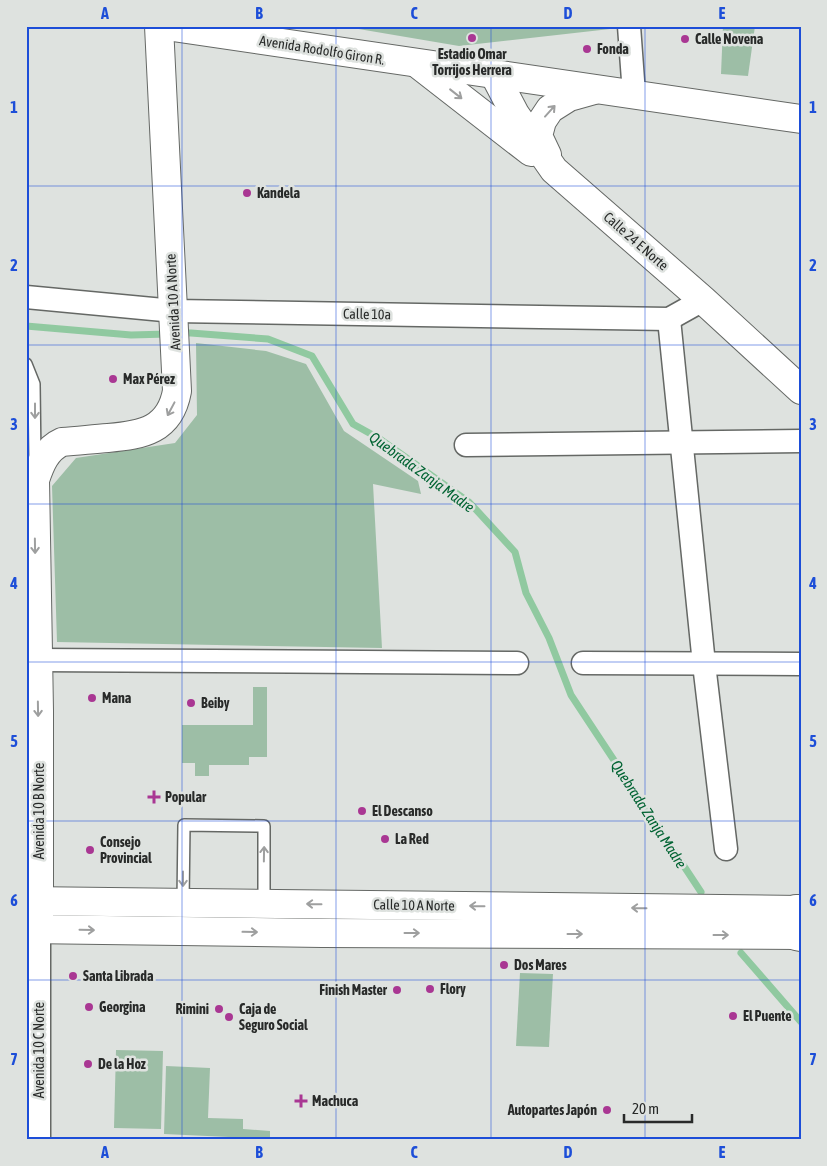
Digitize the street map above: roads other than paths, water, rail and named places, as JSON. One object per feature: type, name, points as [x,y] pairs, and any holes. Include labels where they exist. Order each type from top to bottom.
[{"type":"main road","name":"Avenida 10 A Norte","points":[[35,480],[39,466],[56,444],[127,436],[148,431],[164,420],[174,404],[177,391],[176,362],[159,26]]},
{"type":"main road","name":"Avenida Rodolfo Giron R.","points":[[166,26],[598,89]]},
{"type":"main road","points":[[418,64],[554,170]]},
{"type":"main road","name":"Calle 24 E Norte","points":[[494,74],[515,114],[554,170],[703,300],[801,390]]},
{"type":"main road","points":[[554,170],[538,136],[542,121],[550,109],[559,102],[569,97],[598,89],[801,119]]},
{"type":"main road","name":"Avenida 10 B Norte","points":[[33,901],[38,660],[35,480]]},
{"type":"main road","name":"Calle 10 A Norte","points":[[33,901],[688,908],[750,922],[799,923]]},
{"type":"main road","name":"Avenida 10 C Norte","points":[[32,929],[33,901]]},
{"type":"main road","name":"Calle 10 A Norte","points":[[32,929],[691,935],[750,922]]},
{"type":"street","points":[[629,26],[634,94]]},
{"type":"street","name":"Calle 10a","points":[[26,296],[174,317],[669,319]]},
{"type":"street","points":[[703,300],[669,319],[680,442],[726,849]]},
{"type":"street","points":[[466,445],[801,442]]},
{"type":"street","points":[[38,660],[517,663]]},
{"type":"street","points":[[583,663],[801,664]]},
{"type":"street","name":"Avenida 10 C Norte","points":[[32,929],[40,1140]]},
{"type":"lane","points":[[26,364],[34,384],[35,395],[35,480]]},
{"type":"lane","points":[[183,902],[184,826],[264,826],[264,903]]},
{"type":"waterway","name":"Quebrada Zanja Madre","points":[[26,326],[131,335],[168,334]]},
{"type":"waterway","name":"Quebrada Zanja Madre","points":[[179,333],[268,339],[312,356],[353,424],[380,439],[469,502],[515,552],[526,593],[549,638],[571,695],[701,892]]},
{"type":"waterway","name":"Quebrada Zanja Madre","points":[[741,953],[801,1022]]},
{"type":"place","name":"Estadio Omar Torrijos Herrera","points":[[472,38]]},
{"type":"place","name":"Calle Novena","points":[[685,39]]},
{"type":"place","name":"Fonda","points":[[587,49]]},
{"type":"place","name":"Kandela","points":[[247,193]]},
{"type":"place","name":"Max Pérez","points":[[113,379]]},
{"type":"place","name":"Mana","points":[[92,698]]},
{"type":"place","name":"Beiby","points":[[191,703]]},
{"type":"place","name":"Popular","points":[[154,797]]},
{"type":"place","name":"El Descanso","points":[[362,811]]},
{"type":"place","name":"La Red","points":[[385,839]]},
{"type":"place","name":"Consejo Provincial","points":[[90,850]]},
{"type":"place","name":"Dos Mares","points":[[504,965]]},
{"type":"place","name":"Santa Librada","points":[[73,976]]},
{"type":"place","name":"Flory","points":[[430,989]]},
{"type":"place","name":"Finish Master","points":[[397,990]]},
{"type":"place","name":"Georgina","points":[[89,1007]]},
{"type":"place","name":"Rimini","points":[[219,1009]]},
{"type":"place","name":"El Puente","points":[[733,1016]]},
{"type":"place","name":"Caja de Seguro Social","points":[[229,1017]]},
{"type":"place","name":"De la Hoz","points":[[88,1064]]},
{"type":"place","name":"Machuca","points":[[301,1101]]},
{"type":"place","name":"Autopartes Japón","points":[[607,1110]]}]
